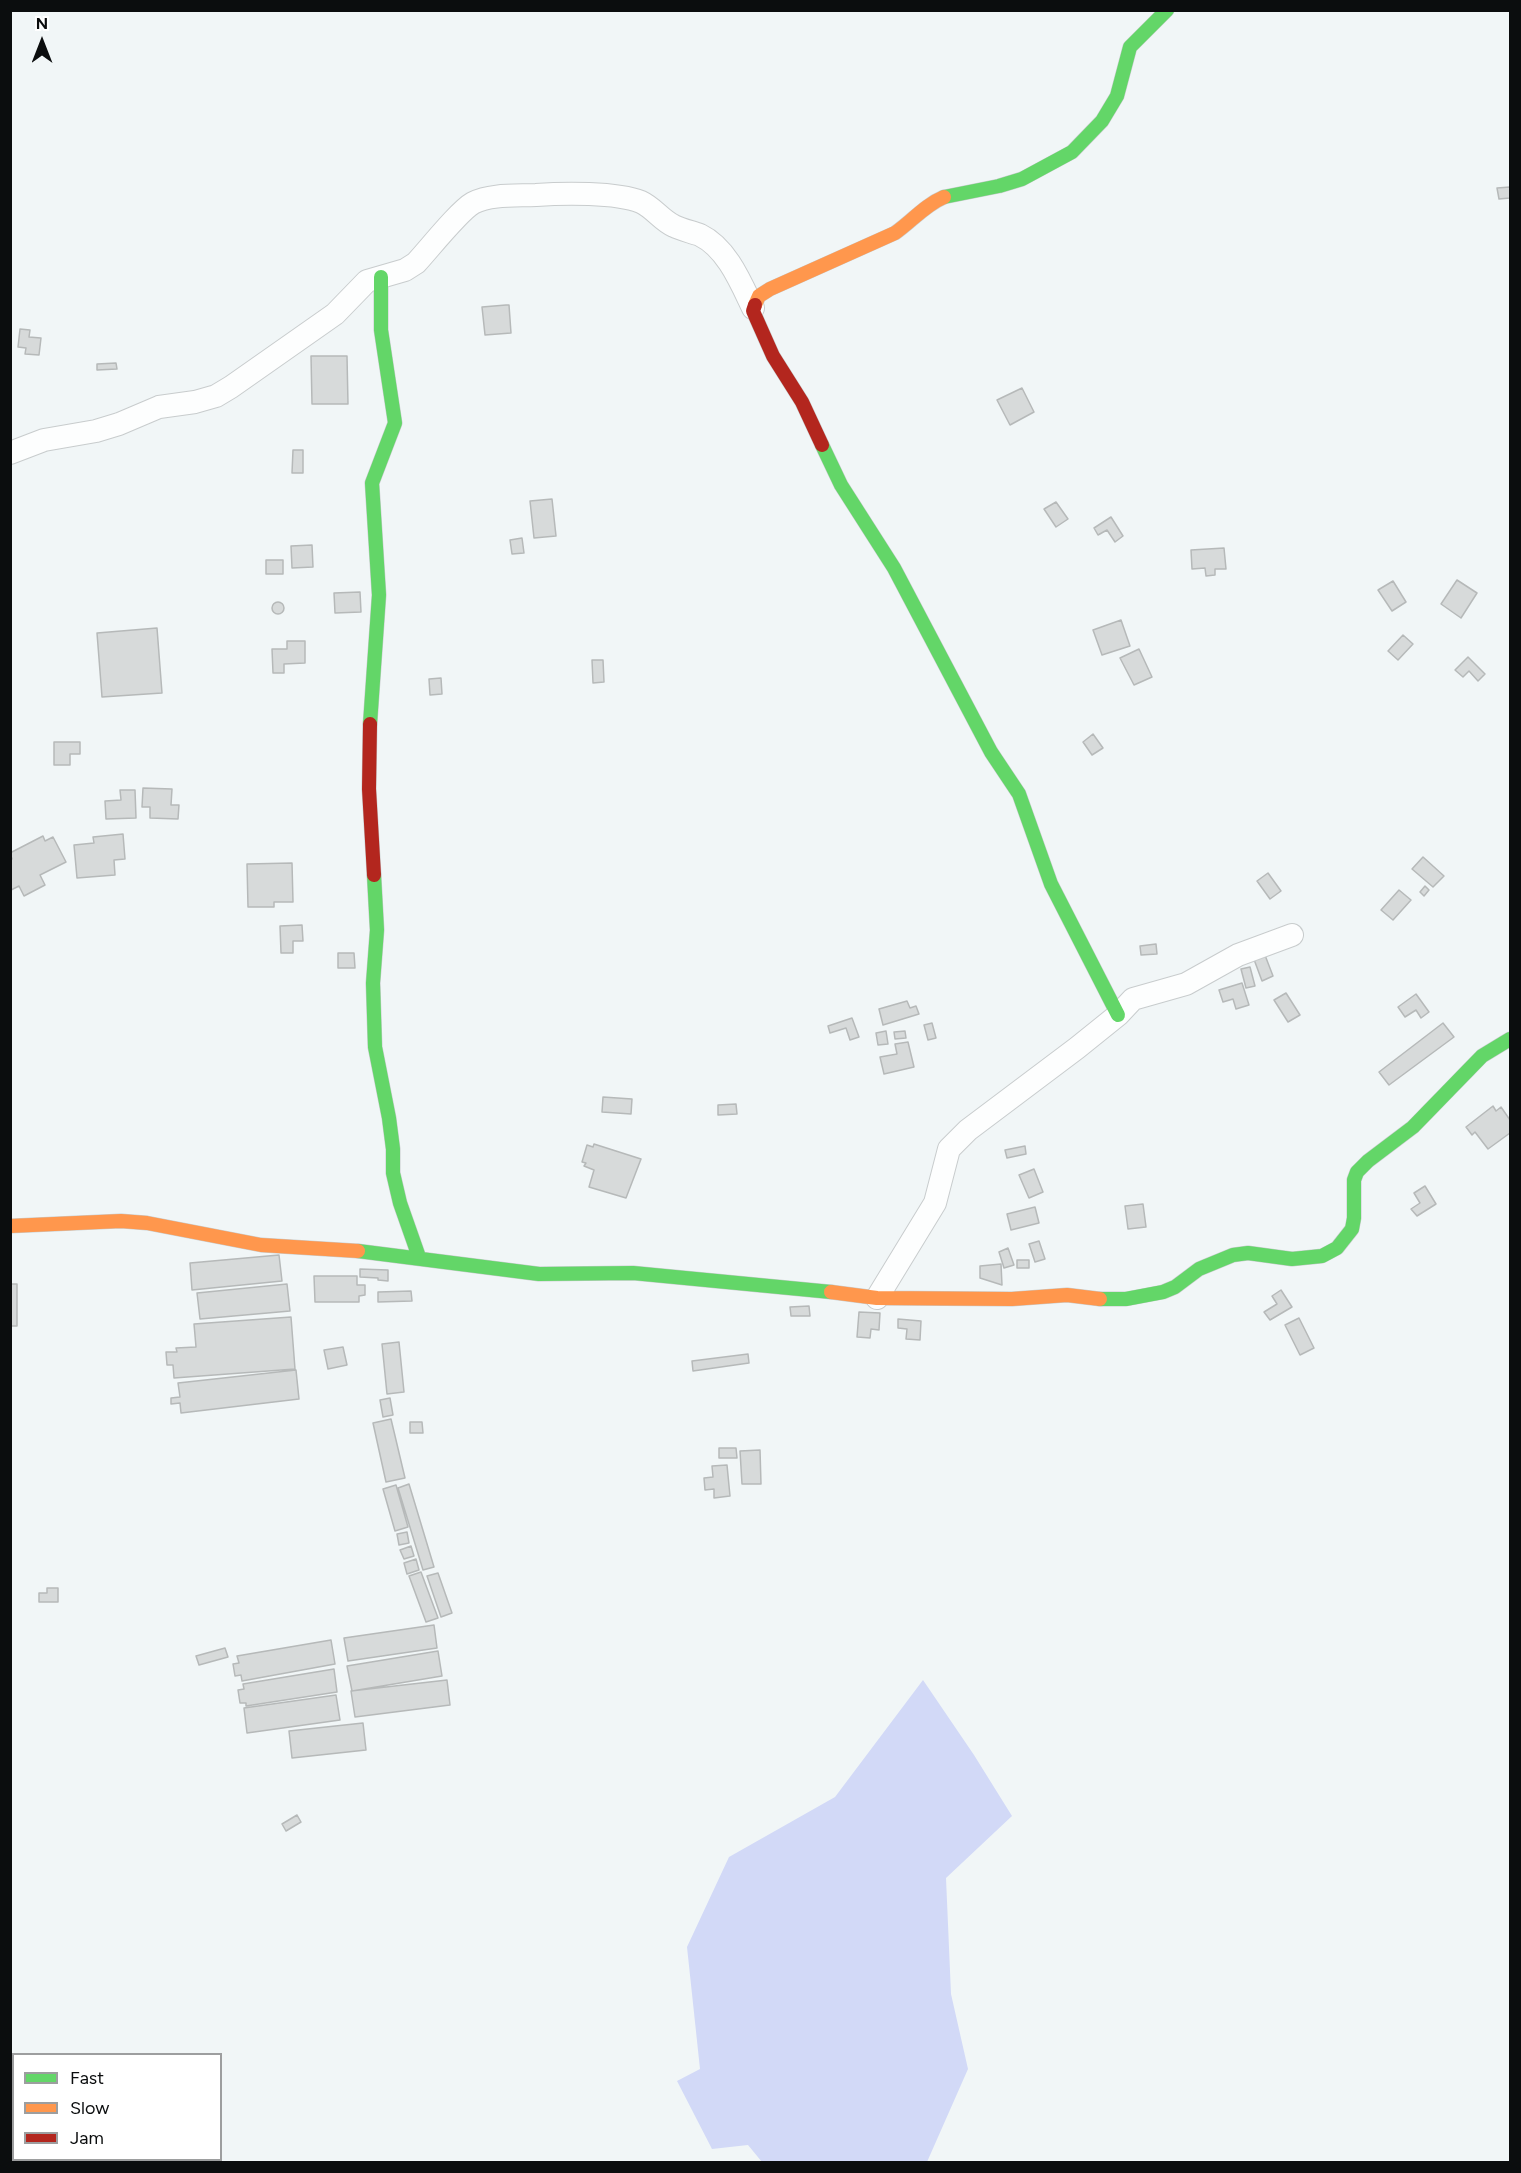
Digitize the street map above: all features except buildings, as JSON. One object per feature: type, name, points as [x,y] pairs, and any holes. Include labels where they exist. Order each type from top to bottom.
[{"type":"street","points":[[753,308],[759,296],[770,289],[895,233],[943,197],[1022,179],[1072,152],[1102,121],[1117,96],[1130,47],[1167,10]]},
{"type":"street","points":[[10,453],[45,441],[119,424],[159,407],[195,402],[216,396],[334,314],[368,281],[405,270],[416,263],[471,204],[485,198],[548,194],[613,196],[640,202],[654,209],[664,220],[674,226],[701,236],[710,242],[737,275],[773,356],[802,402],[841,485],[894,567],[991,752],[1019,794],[1051,884],[1118,1015]]},
{"type":"street","points":[[381,277],[381,330],[395,423],[372,483],[379,595],[369,732],[369,789],[377,930],[373,983],[375,1047],[389,1118],[393,1173],[400,1203],[420,1257]]},
{"type":"street","points":[[877,1298],[935,1203],[947,1155],[954,1143],[968,1130],[1118,1015],[1133,999],[1186,984],[1238,956],[1292,935]]},
{"type":"street","points":[[10,1226],[121,1221],[147,1223],[261,1245],[420,1257],[539,1274],[633,1273],[806,1288],[877,1298],[1012,1299],[1067,1295],[1126,1299],[1149,1296],[1175,1287],[1199,1269],[1233,1255],[1248,1253],[1292,1259],[1322,1256],[1337,1248],[1352,1229],[1354,1180],[1358,1172],[1368,1161],[1413,1127],[1482,1056],[1510,1039]]},
{"type":"water","points":[[923,1680],[1012,1816],[946,1878],[951,1994],[968,2069],[927,2162],[762,2162],[748,2145],[712,2149],[677,2081],[700,2069],[687,1947],[729,1857],[835,1797]]},
{"type":"traffic: fast","points":[[944,197],[1022,179],[1072,152],[1102,121],[1117,96],[1130,47],[1167,10]]},
{"type":"traffic: fast","points":[[370,724],[379,595],[372,483],[395,423],[381,330],[381,277]]},
{"type":"traffic: fast","points":[[822,445],[841,485],[894,568],[991,752],[1019,794],[1051,884],[1118,1015]]},
{"type":"traffic: fast","points":[[374,875],[377,930],[373,983],[375,1047],[389,1118],[393,1173],[400,1203],[419,1257]]},
{"type":"traffic: fast","points":[[1100,1299],[1126,1299],[1163,1292],[1175,1287],[1199,1269],[1233,1255],[1248,1253],[1292,1259],[1322,1256],[1337,1248],[1352,1229],[1354,1180],[1357,1172],[1413,1127],[1482,1056],[1510,1039]]},
{"type":"traffic: fast","points":[[358,1251],[539,1274],[633,1273],[831,1292]]},
{"type":"traffic: slow","points":[[755,305],[759,296],[770,289],[895,233],[944,197]]},
{"type":"traffic: slow","points":[[10,1226],[121,1221],[147,1223],[261,1245],[358,1251]]},
{"type":"traffic: slow","points":[[831,1292],[877,1298],[1012,1299],[1067,1295],[1100,1299]]},
{"type":"traffic: jam","points":[[755,305],[753,311],[773,356],[802,402],[822,445]]},
{"type":"traffic: jam","points":[[370,724],[369,789],[374,875]]}]
